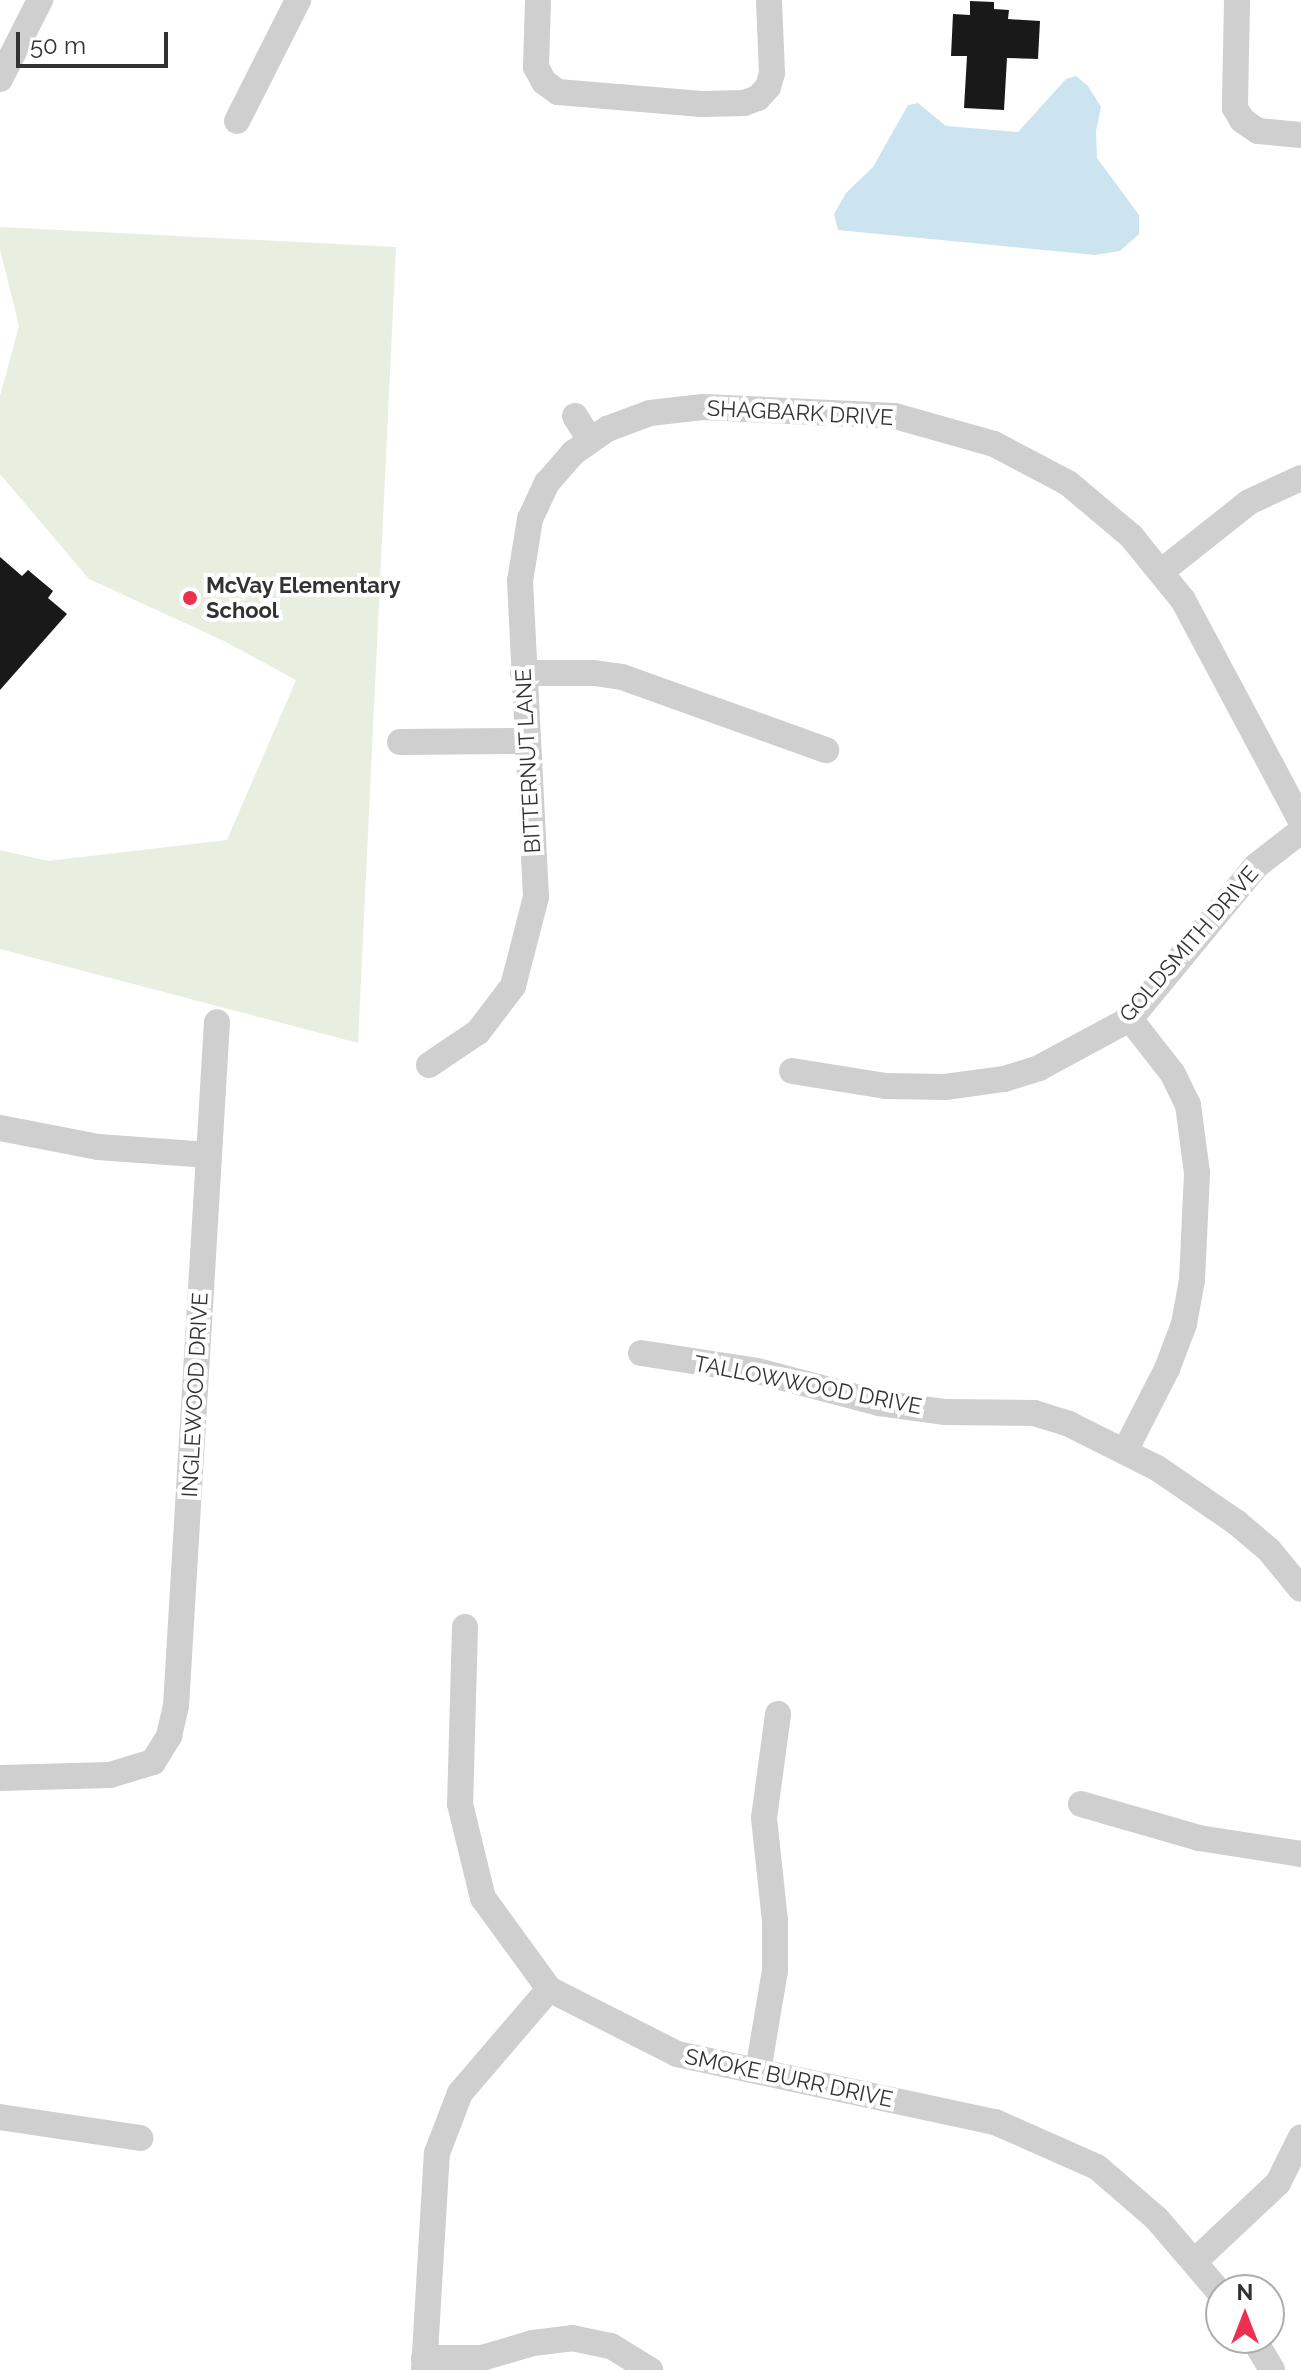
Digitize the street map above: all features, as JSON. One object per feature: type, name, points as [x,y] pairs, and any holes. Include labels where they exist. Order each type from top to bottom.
[{"type":"street","points":[[0,79],[40,0]]},
{"type":"street","points":[[237,121],[298,0]]},
{"type":"street","points":[[538,0],[536,67],[544,82],[558,92],[701,104],[744,103],[758,98],[768,87],[772,73],[769,0]]},
{"type":"street","points":[[1237,0],[1233,95],[1242,120],[1258,131],[1301,135]]},
{"type":"street","name":"SHAGBARK DRIVE","points":[[590,440],[628,420],[673,409],[872,413],[929,423],[994,444],[1068,483],[1131,536],[1183,600],[1301,821]]},
{"type":"street","points":[[575,416],[590,440]]},
{"type":"street","name":"BITTERNUT LANE","points":[[429,1065],[478,1032],[513,986],[536,897],[525,741],[520,581],[530,519],[547,483],[573,453],[590,440]]},
{"type":"street","points":[[1162,571],[1249,502],[1301,478]]},
{"type":"street","points":[[523,673],[594,673],[622,677],[826,750]]},
{"type":"street","points":[[400,742],[525,741]]},
{"type":"street","name":"GOLDSMITH DRIVE","points":[[792,1071],[886,1086],[945,1087],[1004,1079],[1039,1068],[1130,1019],[1256,866],[1301,831]]},
{"type":"street","points":[[1125,1451],[1167,1369],[1184,1324],[1192,1280],[1197,1173],[1188,1105],[1173,1074],[1130,1019]]},
{"type":"street","name":"INGLEWOOD DRIVE","points":[[0,1778],[110,1775],[153,1762],[169,1736],[176,1706],[217,1022]]},
{"type":"street","points":[[0,1128],[98,1147],[209,1155]]},
{"type":"street","name":"TALLOWWOOD DRIVE","points":[[641,1353],[757,1371],[879,1403],[945,1412],[1034,1413],[1069,1424],[1125,1451],[1236,1522],[1269,1550],[1301,1589]]},
{"type":"street","name":"SMOKE BURR DRIVE","points":[[465,1627],[460,1804],[483,1898],[549,1989],[677,2054],[995,2122],[1097,2167],[1157,2219],[1205,2274]]},
{"type":"street","points":[[758,2071],[775,1970],[775,1921],[764,1818],[778,1714]]},
{"type":"street","points":[[1081,1804],[1199,1838],[1301,1854]]},
{"type":"street","points":[[549,1989],[460,2093],[437,2153],[424,2364],[482,2358],[533,2343],[572,2338],[611,2346],[650,2370]]},
{"type":"street","points":[[0,2117],[140,2138]]},
{"type":"street","points":[[1195,2261],[1278,2183],[1301,2137]]},
{"type":"green space","name":"McVay Elementary School","points":[[0,227],[396,247],[358,1043],[0,949],[0,850],[48,861],[227,840],[296,680],[224,641],[89,579],[0,474],[0,396],[19,326],[0,250]]},
{"type":"water","points":[[1076,76],[1088,86],[1101,107],[1096,131],[1097,158],[1139,215],[1139,234],[1120,251],[1095,255],[838,230],[834,214],[846,193],[873,167],[908,105],[918,103],[946,126],[1018,132],[1066,79]]},
{"type":"building","points":[[970,1],[994,2],[994,9],[1009,10],[1008,19],[1040,21],[1038,59],[1007,58],[1004,110],[964,108],[967,56],[951,56],[953,14],[970,15]]},
{"type":"building","points":[[0,557],[22,576],[28,570],[53,591],[48,598],[67,614],[0,690]]},
{"type":"place","name":"McVay Elementary School","points":[[190,598]]}]
